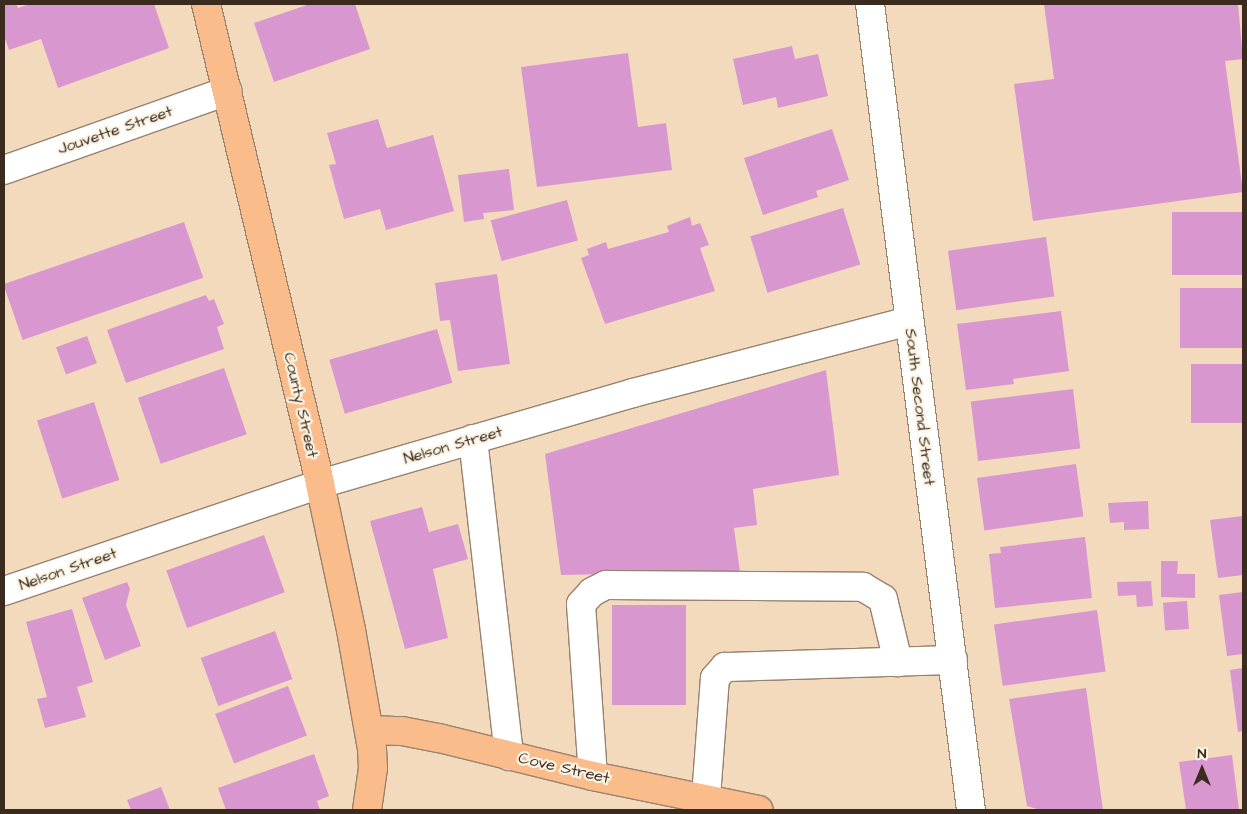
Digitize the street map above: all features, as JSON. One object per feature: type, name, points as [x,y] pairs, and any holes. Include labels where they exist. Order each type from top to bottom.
[{"type":"main road","name":"County Street","points":[[206,4],[320,484],[370,730],[373,768],[367,810]]},
{"type":"main road","name":"Cove Street","points":[[370,730],[419,734],[593,776],[759,810]]},
{"type":"street","name":"South Second Street","points":[[870,4],[971,810]]},
{"type":"street","name":"Jouvette Street","points":[[4,170],[227,91]]},
{"type":"street","name":"Nelson Street","points":[[4,590],[320,484],[473,439],[909,321]]},
{"type":"street","points":[[473,439],[509,756]]},
{"type":"street","points":[[593,776],[581,604],[592,592],[606,585],[863,587],[883,599],[898,662]]},
{"type":"street","points":[[719,803],[715,678],[725,667],[953,660]]},
{"type":"building","points":[[4,4],[16,4],[18,8],[30,4],[154,4],[169,48],[58,88],[41,39],[9,50],[4,36]]},
{"type":"building","points":[[310,4],[355,4],[370,49],[274,82],[254,23]]},
{"type":"building","points":[[1044,4],[1238,4],[1243,59],[1225,61],[1243,192],[1033,221],[1014,84],[1054,79]]},
{"type":"building","points":[[792,46],[795,59],[818,54],[828,96],[778,108],[776,97],[743,105],[733,59]]},
{"type":"building","points":[[628,53],[638,127],[666,123],[672,170],[537,187],[521,67]]},
{"type":"building","points":[[378,119],[387,148],[433,135],[454,211],[386,230],[380,209],[344,219],[329,165],[336,164],[327,133]]},
{"type":"building","points":[[832,129],[849,180],[816,191],[818,197],[763,215],[744,158]]},
{"type":"building","points":[[509,169],[514,210],[483,213],[484,219],[464,222],[458,175]]},
{"type":"building","points":[[567,200],[578,241],[502,261],[491,220]]},
{"type":"building","points":[[843,208],[860,264],[767,293],[750,236]]},
{"type":"building","points":[[1172,212],[1243,212],[1243,275],[1172,275]]},
{"type":"building","points":[[690,217],[692,226],[700,223],[709,245],[700,248],[715,291],[605,324],[581,258],[589,255],[587,249],[606,242],[608,249],[669,232],[667,226]]},
{"type":"building","points":[[184,222],[203,278],[23,340],[4,284]]},
{"type":"building","points":[[1046,237],[1054,296],[956,310],[948,251]]},
{"type":"building","points":[[497,274],[510,364],[458,371],[450,320],[440,321],[435,283]]},
{"type":"building","points":[[1180,288],[1243,288],[1243,348],[1180,348]]},
{"type":"building","points":[[206,295],[209,301],[214,299],[224,324],[217,327],[224,349],[126,383],[107,330]]},
{"type":"building","points":[[1061,311],[1069,371],[1013,379],[1014,384],[966,390],[957,324]]},
{"type":"building","points":[[437,329],[452,383],[345,414],[329,360]]},
{"type":"building","points":[[87,336],[97,363],[66,375],[56,347]]},
{"type":"building","points":[[1191,364],[1243,364],[1243,423],[1191,423]]},
{"type":"building","points":[[224,368],[247,434],[161,464],[138,398]]},
{"type":"building","points":[[826,370],[839,475],[753,489],[757,525],[734,528],[740,572],[561,575],[545,454]]},
{"type":"building","points":[[1073,389],[1080,449],[978,461],[971,402]]},
{"type":"building","points":[[94,402],[119,480],[62,499],[37,421]]},
{"type":"building","points":[[1076,464],[1083,516],[984,530],[977,478]]},
{"type":"building","points":[[1148,501],[1149,529],[1124,530],[1124,522],[1110,523],[1108,503]]},
{"type":"building","points":[[422,507],[429,532],[458,524],[468,559],[433,569],[448,638],[405,649],[370,521]]},
{"type":"building","points":[[1243,516],[1243,575],[1218,578],[1210,520]]},
{"type":"building","points":[[264,535],[285,592],[187,628],[166,571]]},
{"type":"building","points":[[1085,537],[1092,598],[995,608],[989,554],[1001,553],[1000,547]]},
{"type":"building","points":[[1161,561],[1178,561],[1177,574],[1195,574],[1195,598],[1161,597]]},
{"type":"building","points":[[1151,581],[1153,606],[1137,607],[1136,595],[1118,596],[1117,582]]},
{"type":"building","points":[[127,582],[130,589],[126,605],[141,646],[105,660],[82,598]]},
{"type":"building","points":[[1243,592],[1243,654],[1227,656],[1219,595]]},
{"type":"building","points":[[1187,601],[1189,629],[1165,631],[1163,603]]},
{"type":"building","points":[[612,605],[686,605],[686,705],[612,705]]},
{"type":"building","points":[[72,609],[93,682],[77,687],[86,717],[45,728],[37,699],[47,697],[26,622]]},
{"type":"building","points":[[1097,610],[1106,671],[1003,686],[994,624]]},
{"type":"building","points":[[275,631],[292,679],[218,706],[201,658]]},
{"type":"building","points":[[1243,668],[1243,731],[1238,732],[1230,670]]},
{"type":"building","points":[[288,686],[307,735],[234,763],[215,714]]},
{"type":"building","points":[[1086,688],[1103,810],[1040,810],[1027,806],[1009,699]]},
{"type":"building","points":[[314,754],[329,796],[317,801],[320,810],[226,810],[218,788]]},
{"type":"building","points":[[1232,755],[1239,810],[1186,810],[1179,762]]},
{"type":"building","points":[[161,787],[170,810],[131,810],[127,800]]}]
